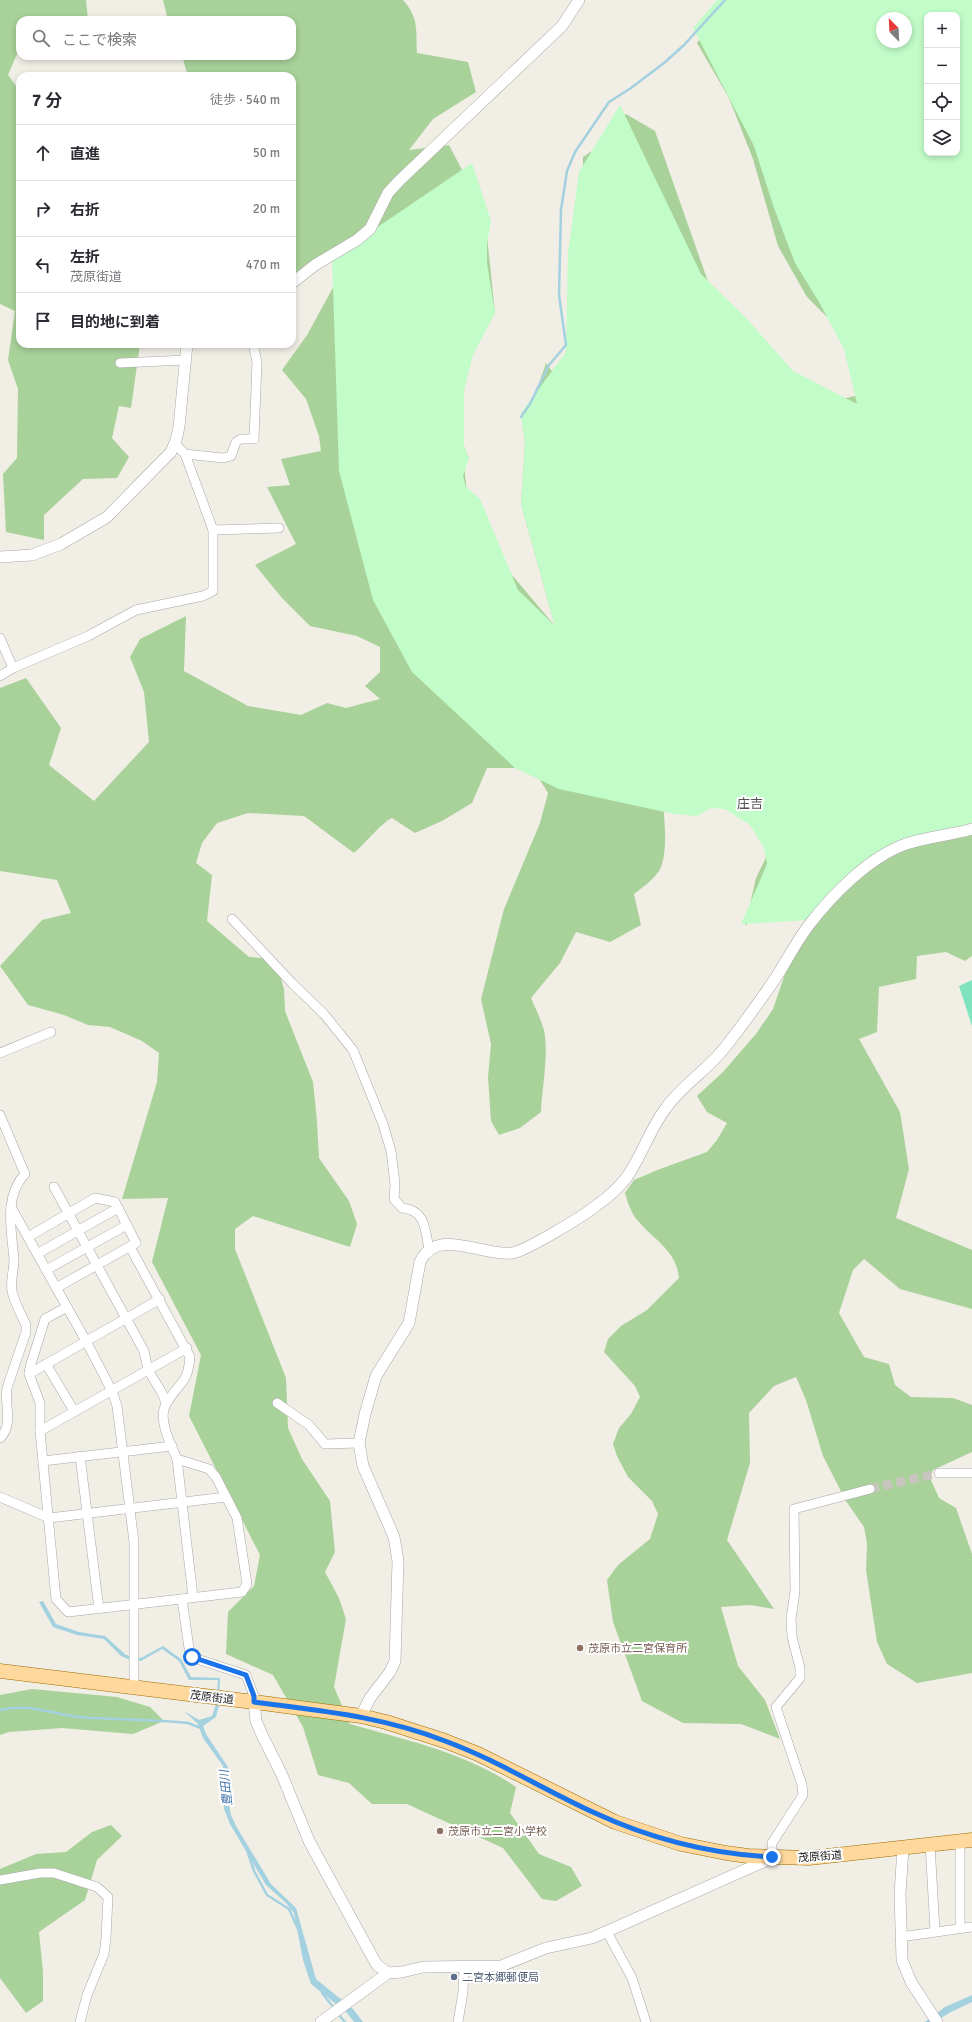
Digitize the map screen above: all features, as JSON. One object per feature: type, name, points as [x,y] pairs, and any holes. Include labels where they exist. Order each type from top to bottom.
[{"type":"main road","name":"茂原街道","points":[[0,1672],[254,1702],[361,1716],[386,1722],[446,1741],[478,1754],[594,1813],[636,1830],[699,1848],[748,1856],[809,1858],[966,1840]]},
{"type":"street","points":[[296,279],[315,265],[357,240],[370,229],[388,193],[562,26],[579,0]]},
{"type":"street","points":[[0,557],[32,556],[61,544],[95,526],[118,507],[171,452],[175,444],[179,427],[187,348]]},
{"type":"street","points":[[184,454],[223,458],[231,456],[236,442],[241,439],[254,438],[257,362],[255,348]]},
{"type":"street","points":[[120,362],[186,360]]},
{"type":"street","points":[[0,676],[13,668],[88,636],[136,610],[203,596],[213,591],[213,530],[184,454],[175,444]]},
{"type":"street","points":[[213,530],[279,528]]},
{"type":"street","points":[[0,638],[13,668]]},
{"type":"street","points":[[361,1716],[370,1698],[390,1672],[395,1661],[398,1561],[394,1537],[363,1466],[359,1443],[365,1414],[375,1380],[381,1366],[409,1323],[420,1262],[429,1249],[444,1244],[458,1245],[481,1251],[513,1253],[526,1248],[598,1205],[627,1177],[653,1127],[667,1106],[725,1048],[774,980],[809,926],[843,887],[877,860],[906,844],[972,829]]},
{"type":"street","points":[[232,919],[292,983],[324,1014],[353,1050],[380,1117],[391,1151],[395,1184],[394,1199],[402,1208],[413,1209],[421,1217],[429,1249]]},
{"type":"street","points":[[0,1053],[51,1032]]},
{"type":"street","points":[[0,1115],[25,1174],[20,1180],[11,1207],[9,1224],[14,1262],[11,1290],[26,1325],[26,1332],[5,1396],[8,1412],[5,1433],[0,1438]]},
{"type":"street","points":[[54,1187],[144,1351],[148,1370],[162,1393],[166,1404]]},
{"type":"street","points":[[28,1237],[95,1198],[115,1202],[136,1243],[56,1288]]},
{"type":"street","points":[[11,1207],[86,1341],[112,1391],[117,1406],[124,1452],[134,1542],[134,1687]]},
{"type":"street","points":[[38,1254],[118,1208]]},
{"type":"street","points":[[46,1270],[127,1225]]},
{"type":"street","points":[[130,1246],[187,1348],[190,1357],[188,1372],[166,1404],[164,1410],[164,1420],[177,1459],[193,1597]]},
{"type":"street","points":[[29,1374],[160,1299]]},
{"type":"street","points":[[67,1307],[45,1319],[30,1366],[29,1374],[40,1402],[40,1431],[56,1599],[68,1612],[242,1592],[247,1584],[237,1518],[216,1477],[209,1469],[177,1459]]},
{"type":"street","points":[[40,1431],[187,1348]]},
{"type":"street","points":[[46,1364],[74,1412]]},
{"type":"street","points":[[276,1403],[308,1425],[325,1444],[359,1443]]},
{"type":"street","points":[[43,1461],[172,1446]]},
{"type":"street","points":[[80,1456],[99,1609]]},
{"type":"street","points":[[939,1473],[972,1472]]},
{"type":"street","points":[[321,2022],[388,1973],[402,1972],[423,1967],[501,1966],[546,1948],[592,1938],[607,1932],[772,1857],[772,1843],[803,1795],[802,1785],[776,1707],[800,1678],[800,1668],[792,1636],[791,1619],[795,1591],[794,1509],[870,1489]]},
{"type":"street","points":[[0,1497],[49,1518],[87,1515],[131,1508],[226,1497]]},
{"type":"street","points":[[182,1599],[190,1655],[197,1659],[246,1675],[254,1696],[256,1721],[282,1775],[309,1841],[368,1950],[377,1965],[388,1973]]},
{"type":"street","points":[[960,1928],[966,1840]]},
{"type":"street","points":[[930,1844],[935,1932]]},
{"type":"street","points":[[903,1848],[900,1894],[900,1938],[903,1966],[937,2022]]},
{"type":"street","points":[[0,1880],[40,1873],[54,1873],[97,1887],[108,1897],[104,1954],[87,1995],[80,2022]]},
{"type":"street","points":[[900,1938],[972,1927]]},
{"type":"street","points":[[607,1932],[632,1978],[646,2022]]},
{"type":"street","points":[[458,2022],[463,1992],[464,1966]]},
{"type":"green space","points":[[0,0],[86,0],[88,16],[16,16],[16,56],[8,75],[16,86],[16,348],[139,348],[131,408],[119,406],[112,438],[129,457],[117,478],[83,479],[44,515],[44,540],[6,532],[3,474],[17,458],[18,389],[8,360],[15,311],[0,304]]},
{"type":"green space","points":[[163,0],[403,0],[412,13],[416,25],[417,53],[468,62],[476,92],[433,119],[409,150],[449,145],[470,185],[487,236],[495,313],[469,358],[463,398],[464,446],[469,459],[464,465],[468,502],[490,549],[555,626],[521,504],[525,444],[521,413],[533,401],[546,363],[566,390],[583,182],[583,157],[601,145],[611,122],[626,114],[655,131],[724,327],[790,388],[842,399],[871,392],[858,348],[807,297],[778,246],[753,159],[729,98],[697,43],[714,21],[868,33],[876,41],[876,48],[883,48],[924,88],[924,95],[894,136],[972,317],[972,956],[965,961],[946,952],[917,956],[916,979],[879,987],[877,1032],[859,1039],[900,1112],[909,1169],[896,1218],[972,1250],[972,1309],[900,1289],[864,1259],[853,1270],[839,1313],[864,1357],[889,1364],[895,1385],[911,1397],[953,1398],[972,1405],[972,1452],[933,1470],[930,1478],[939,1498],[956,1508],[972,1554],[972,1673],[917,1683],[887,1664],[877,1642],[866,1570],[867,1544],[864,1527],[846,1501],[823,1456],[806,1400],[796,1377],[774,1386],[749,1413],[750,1463],[727,1540],[774,1609],[750,1605],[721,1607],[738,1666],[765,1700],[780,1739],[741,1724],[683,1723],[642,1701],[613,1622],[607,1580],[618,1565],[650,1539],[658,1514],[652,1501],[628,1477],[617,1456],[613,1444],[619,1428],[631,1414],[640,1397],[635,1386],[604,1352],[608,1339],[621,1326],[647,1310],[679,1278],[674,1260],[664,1246],[636,1218],[630,1208],[625,1193],[634,1180],[707,1152],[717,1140],[727,1123],[707,1112],[697,1096],[723,1072],[756,1034],[773,1009],[794,948],[807,923],[787,888],[745,926],[756,878],[789,811],[663,800],[665,846],[662,864],[659,871],[653,878],[634,894],[641,925],[610,942],[576,932],[560,963],[531,998],[543,1026],[546,1050],[541,1112],[520,1128],[499,1135],[491,1121],[488,1077],[491,1044],[481,999],[504,909],[540,823],[548,793],[535,772],[515,768],[487,768],[472,803],[442,821],[415,833],[392,818],[383,824],[354,853],[304,816],[248,813],[217,823],[202,843],[196,863],[212,875],[207,921],[249,957],[275,959],[284,989],[285,1011],[313,1082],[319,1158],[349,1201],[357,1224],[350,1247],[253,1216],[235,1229],[235,1249],[286,1378],[288,1428],[302,1459],[330,1501],[335,1552],[325,1572],[339,1598],[346,1619],[334,1687],[350,1724],[457,1756],[497,1775],[516,1787],[510,1813],[539,1854],[571,1867],[582,1886],[556,1901],[542,1899],[503,1848],[407,1804],[372,1804],[349,1783],[318,1775],[303,1727],[273,1675],[226,1654],[228,1612],[254,1586],[260,1555],[189,1416],[201,1355],[152,1262],[168,1198],[122,1199],[157,1082],[159,1053],[142,1041],[110,1027],[88,1025],[64,1015],[28,1005],[0,966],[42,920],[71,913],[57,880],[0,871],[0,688],[26,678],[61,728],[49,765],[94,801],[149,742],[144,692],[130,657],[140,639],[186,616],[184,671],[248,706],[301,715],[327,703],[346,708],[380,699],[365,686],[380,672],[380,647],[357,636],[310,626],[282,598],[255,565],[296,544],[267,487],[290,485],[281,459],[321,451],[319,436],[306,399],[282,370],[307,335],[341,273],[332,258],[296,272],[296,72],[187,72],[183,60],[296,60],[296,16],[167,16]]},
{"type":"green space","points":[[717,0],[972,0],[972,824],[902,843],[809,920],[741,924],[767,864],[764,848],[750,825],[725,809],[711,808],[697,816],[674,814],[559,789],[515,768],[412,672],[373,600],[339,471],[332,258],[472,163],[491,221],[487,243],[487,263],[495,313],[473,355],[464,391],[464,446],[469,459],[463,476],[466,487],[480,499],[518,590],[555,626],[521,504],[525,444],[521,413],[566,352],[568,253],[579,172],[620,105],[701,274],[746,318],[793,371],[857,404],[844,349],[819,302],[795,263],[774,208],[754,146],[693,28]]},
{"type":"green space","points":[[972,980],[972,1026],[959,986]]},
{"type":"green space","points":[[32,1689],[117,1697],[150,1707],[164,1721],[133,1734],[62,1728],[9,1732],[0,1735],[0,1695]]},
{"type":"green space","points":[[111,1825],[122,1836],[97,1860],[85,1900],[39,1932],[43,1972],[43,2001],[26,2013],[0,1978],[0,1869],[36,1854],[66,1852],[92,1832]]},
{"type":"water","points":[[43,1601],[56,1624],[79,1632],[105,1636],[126,1655],[141,1658],[163,1646],[181,1659],[191,1677],[220,1678],[219,1705],[216,1717],[203,1726],[206,1734],[228,1767],[227,1794],[231,1815],[271,1884],[296,1908],[316,1979],[353,2009],[363,2022],[354,2022],[347,2013],[311,1984],[303,1960],[294,1913],[286,1903],[266,1885],[230,1824],[224,1809],[223,1766],[203,1738],[198,1724],[184,1711],[199,1720],[212,1716],[216,1704],[218,1680],[189,1680],[179,1661],[162,1649],[141,1661],[130,1660],[121,1656],[104,1639],[77,1635],[53,1627],[39,1602]]},
{"type":"water","points":[[972,1995],[972,2002],[949,2013],[935,2022],[925,2022],[945,2007]]},
{"type":"waterway","points":[[521,417],[530,404],[549,365],[566,345],[559,295],[561,210],[567,171],[575,152],[609,102],[631,88],[664,63],[684,45],[725,0]]},
{"type":"waterway","name":"豊田川","points":[[0,1710],[11,1708],[31,1708],[69,1716],[188,1723],[201,1728]]},
{"type":"waterway","name":"豊田川","points":[[248,1853],[254,1871],[267,1895],[289,1909],[298,1929]]},
{"type":"waterway","name":"豊田川","points":[[322,1993],[334,2008]]},
{"type":"waterway","name":"豊田川","points":[[338,2014],[345,2022]]},
{"type":"tunnel","points":[[870,1489],[939,1473]]},
{"type":"place","name":"茂原市立二宮保育所","points":[[580,1648]]},
{"type":"place","name":"茂原市立二宮小学校","points":[[440,1831]]},
{"type":"place","name":"二宮本郷郵便局","points":[[454,1977]]},
{"type":"district","name":"庄吉","points":[[750,803]]},
{"type":"route","points":[[192,1657],[246,1675],[254,1696],[254,1702],[361,1716],[417,1731],[478,1754],[594,1813],[636,1830],[681,1844],[705,1849],[748,1856],[772,1857]]}]
